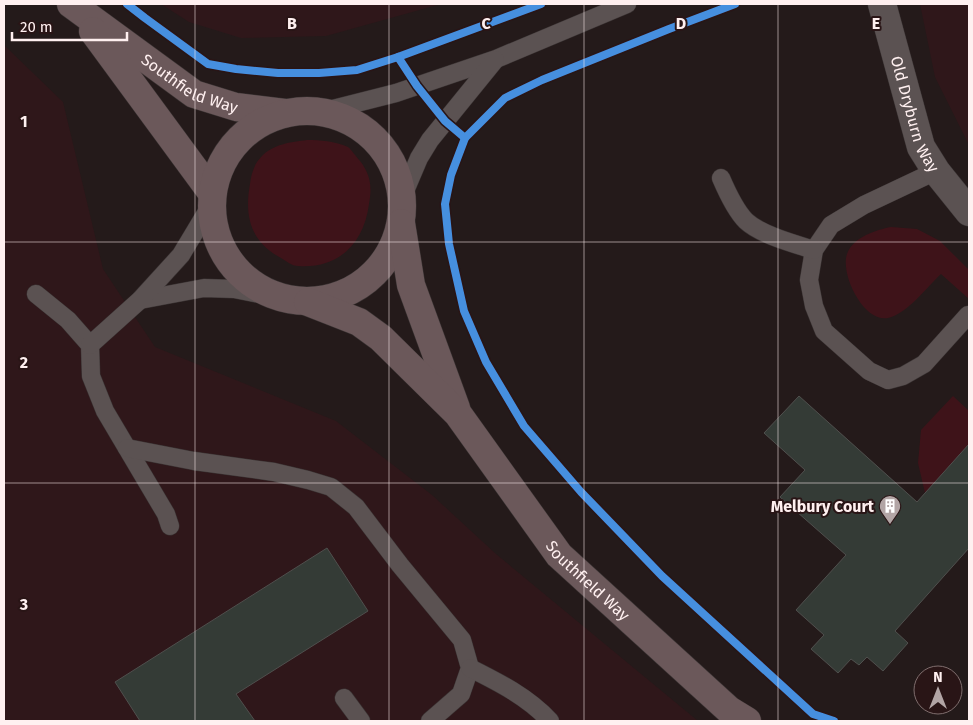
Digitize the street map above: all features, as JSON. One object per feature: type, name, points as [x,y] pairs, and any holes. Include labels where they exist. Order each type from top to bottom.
[{"type":"highway","name":"Southfield Way","points":[[74,7],[194,94],[236,107],[288,113]]},
{"type":"highway","name":"Southfield Way","points":[[74,7],[212,199]]},
{"type":"highway","name":"Southfield Way","points":[[322,112],[354,124],[371,136],[393,165],[411,285],[458,414]]},
{"type":"highway","points":[[322,112],[288,113],[262,122],[232,147],[219,169],[212,199],[218,241],[230,263],[252,285],[275,297],[308,302],[345,294],[376,272],[398,237],[401,211]]},
{"type":"highway","name":"Southfield Way","points":[[308,302],[359,322],[380,338],[458,414],[559,555],[729,710],[746,721]]},
{"type":"street","name":"Old Dryburn Way","points":[[882,4],[921,147],[936,171],[969,212]]},
{"type":"lane","points":[[322,112],[396,93],[496,59],[627,4]]},
{"type":"lane","points":[[401,211],[419,158],[430,140],[496,59]]},
{"type":"lane","points":[[936,171],[830,225],[814,250],[809,280],[814,306],[824,331],[869,371],[888,380],[903,376],[924,364],[968,315]]},
{"type":"lane","points":[[721,178],[731,200],[747,222],[775,237],[814,250]]},
{"type":"lane","points":[[90,345],[140,300],[181,255],[212,199]]},
{"type":"lane","points":[[140,300],[204,288],[234,289],[275,297]]},
{"type":"lane","points":[[36,294],[68,320],[90,345],[91,376],[105,411],[166,514],[170,526]]},
{"type":"lane","points":[[127,448],[202,462],[274,472],[331,487],[356,507],[400,566],[462,640],[470,668],[460,694],[430,721]]},
{"type":"lane","points":[[470,668],[495,680],[521,697],[550,721]]},
{"type":"lane","points":[[344,698],[361,721]]},
{"type":"shaded area","points":[[161,4],[441,4],[326,36],[241,38],[189,22]]},
{"type":"shaded area","points":[[920,4],[969,4],[969,145],[935,77]]},
{"type":"shaded area","points":[[4,45],[63,102],[103,269],[155,347],[336,421],[432,495],[496,554],[698,721],[4,721]]},
{"type":"shaded area","points":[[307,140],[328,141],[348,147],[366,171],[370,181],[370,192],[362,231],[347,251],[326,263],[313,266],[298,266],[271,252],[256,236],[249,218],[248,196],[252,173],[261,157],[277,146]]},
{"type":"shaded area","points":[[891,227],[917,229],[940,241],[969,270],[969,299],[941,274],[909,306],[895,315],[888,318],[879,318],[870,313],[856,296],[851,285],[847,274],[847,254],[854,243],[866,235]]},
{"type":"shaded area","points":[[953,396],[969,411],[969,444],[925,493],[918,463],[921,430]]},
{"type":"building","name":"Melbury Court","points":[[799,396],[917,502],[969,444],[969,548],[895,631],[908,643],[883,671],[867,657],[859,665],[851,659],[838,673],[811,649],[824,635],[796,610],[846,555],[780,497],[805,470],[764,433]]},
{"type":"building","points":[[327,548],[368,611],[236,694],[255,721],[140,721],[115,682]]},
{"type":"cycle path","points":[[127,4],[208,64],[278,73],[319,73],[357,70],[398,57],[541,4]]},
{"type":"cycle path","points":[[735,4],[542,80],[505,98],[465,138],[451,175],[445,204],[449,244],[464,311],[486,362],[524,426],[581,492],[662,576],[813,714],[834,721]]},
{"type":"cycle path","points":[[398,57],[417,86],[445,121],[465,138]]},
{"type":"place","name":"Melbury Court","points":[[890,525]]}]
